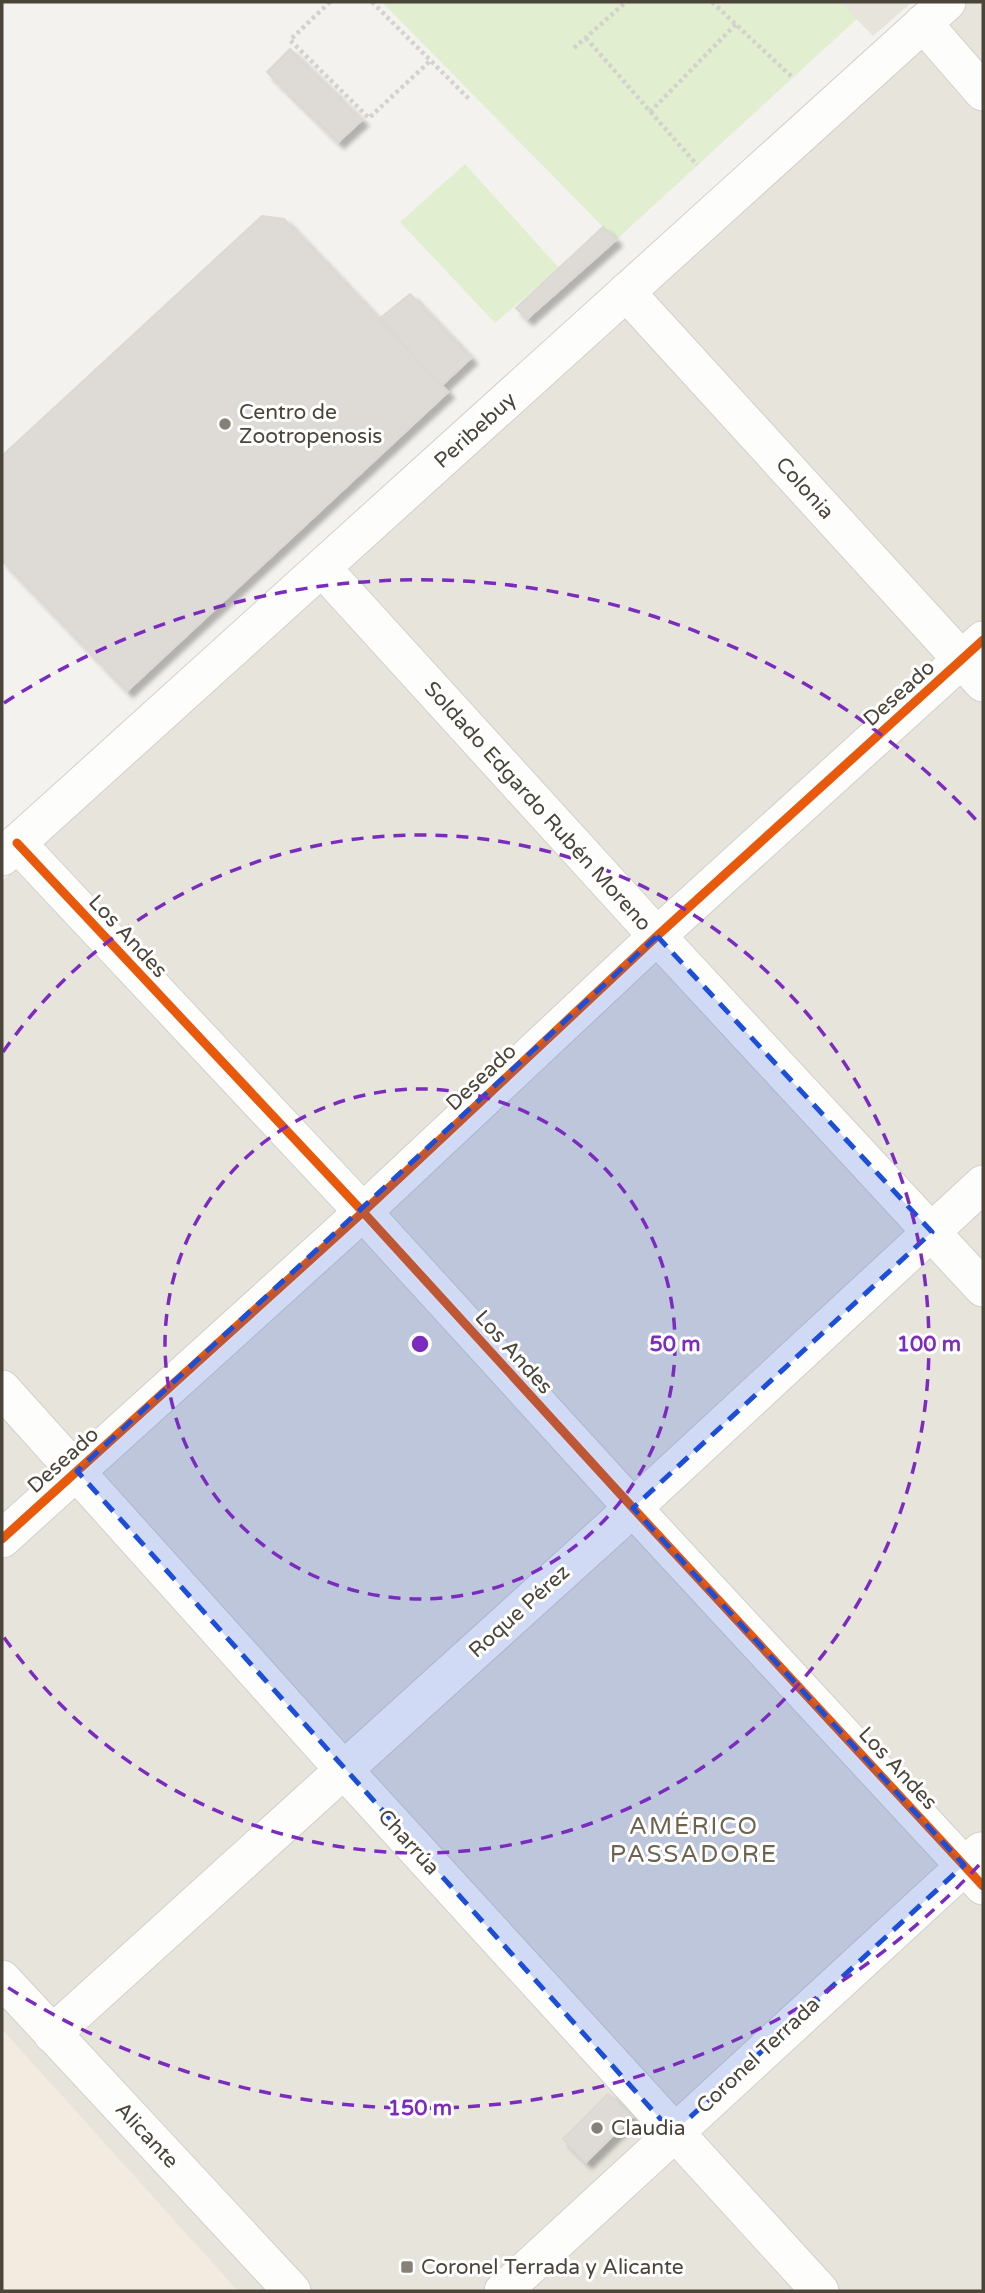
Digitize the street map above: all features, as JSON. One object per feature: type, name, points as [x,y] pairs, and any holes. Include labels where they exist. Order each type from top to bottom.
[{"type":"street","points":[[935,13],[983,92]]},
{"type":"street","name":"Peribebuy","points":[[10,850],[935,13]]},
{"type":"street","name":"Colonia","points":[[626,292],[976,661]]},
{"type":"street","name":"Soldado Edgardo Rubén Moreno","points":[[323,569],[657,936],[983,1288]]},
{"type":"street","name":"Deseado","points":[[2,1539],[363,1212],[657,936],[976,661]]},
{"type":"street","name":"Los Andes","points":[[10,850],[363,1212],[633,1508],[977,1867]]},
{"type":"street","name":"Roque Pérez","points":[[52,2034],[633,1508],[983,1184]]},
{"type":"street","name":"Charrúa","points":[[2,1389],[673,2133],[820,2291]]},
{"type":"street","name":"Coronel Terrada","points":[[503,2291],[673,2133],[977,1867]]},
{"type":"street","name":"Alicante","points":[[2,1979],[292,2291]]},
{"type":"path","points":[[330,2],[290,40],[369,118],[430,61]]},
{"type":"path","points":[[372,2],[469,99]]},
{"type":"path","points":[[574,48],[626,2]]},
{"type":"path","points":[[712,2],[793,78]]},
{"type":"path","points":[[650,112],[736,24]]},
{"type":"path","points":[[586,38],[697,165]]},
{"type":"highlighted area","points":[[657,936],[932,1232],[633,1508],[964,1865],[673,2133],[77,1471]]},
{"type":"shaded area","points":[[840,2],[912,2],[873,36]]},
{"type":"shaded area","points":[[968,2],[983,2],[983,2291],[2,2291],[2,881]]},
{"type":"shaded area","points":[[2,2029],[238,2291],[2,2291]]},
{"type":"green space","points":[[382,2],[840,2],[857,19],[616,240]]},
{"type":"green space","points":[[465,164],[559,268],[495,323],[400,222]]},
{"type":"building","points":[[290,49],[362,120],[338,142],[267,72]]},
{"type":"building","name":"Centro de Zootropenosis","points":[[262,216],[284,219],[448,392],[127,691],[2,560],[2,456]]},
{"type":"building","points":[[603,227],[616,240],[527,319],[516,308]]},
{"type":"building","points":[[410,294],[471,358],[441,386],[380,318]]},
{"type":"building","name":"Claudia","points":[[608,2094],[632,2117],[586,2162],[563,2139]]},
{"type":"cycle path","points":[[2,1539],[363,1212],[657,936],[983,640]]},
{"type":"cycle path","points":[[17,843],[363,1212],[983,1886]]},
{"type":"place","name":"Centro de Zootropenosis","points":[[225,424]]},
{"type":"place","name":"Claudia","points":[[597,2128]]},
{"type":"place","name":"Coronel Terrada y Alicante","points":[[407,2267]]},
{"type":"district","name":"AMÉRICO PASSADORE","points":[[694,1840]]}]
